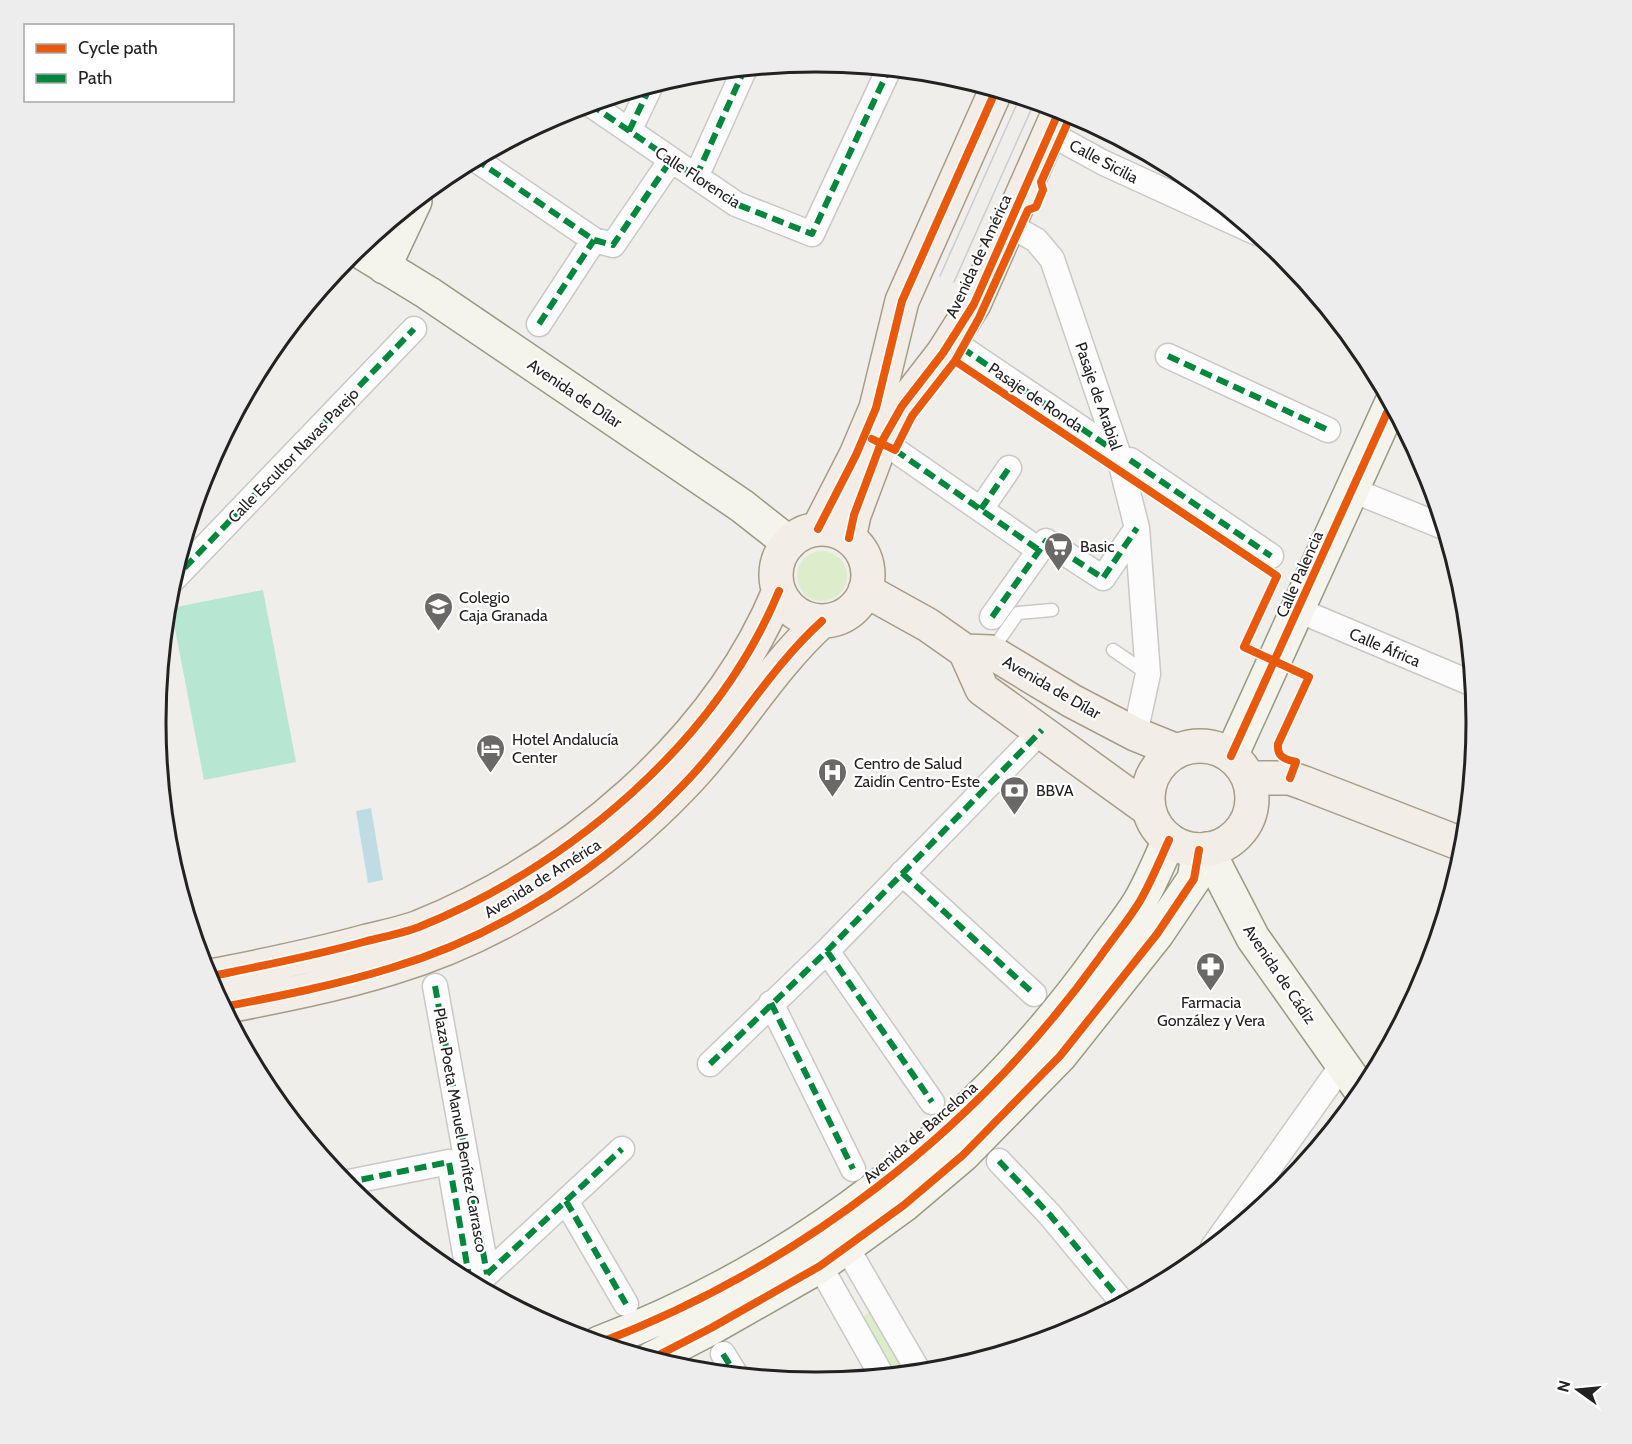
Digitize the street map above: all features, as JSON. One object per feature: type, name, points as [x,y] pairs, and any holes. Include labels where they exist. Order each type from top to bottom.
[{"type":"main road","points":[[834,533],[856,455],[876,408],[902,300],[993,97]]},
{"type":"main road","name":"Avenida de América","points":[[834,533],[854,515],[881,443],[902,406],[944,353],[974,304],[1055,121]]},
{"type":"main road","points":[[384,267],[408,216]]},
{"type":"main road","name":"Avenida de Dílar","points":[[364,254],[429,293],[742,506],[789,543]]},
{"type":"main road","name":"Calle Palencia","points":[[1239,767],[1298,610],[1387,412]]},
{"type":"main road","points":[[804,532],[834,533],[865,559],[868,580],[861,599],[848,613],[822,621],[795,613],[779,591],[777,567],[789,543],[804,532]]},
{"type":"main road","name":"Avenida de Dílar","points":[[865,590],[1136,734],[1177,750]]},
{"type":"main road","name":"Avenida de América","points":[[217,975],[318,955],[417,928],[491,894],[558,853],[612,812],[666,758],[719,697],[764,626],[779,591]]},
{"type":"main road","name":"Avenida de América","points":[[231,1005],[313,990],[393,968],[454,944],[518,912],[592,867],[634,834],[686,783],[787,656],[822,621]]},
{"type":"main road","points":[[978,651],[982,689],[1042,730],[1149,810]]},
{"type":"main road","points":[[1239,767],[1251,809],[1245,823],[1235,836],[1192,846],[1153,822],[1149,810],[1148,792],[1152,775],[1163,761],[1177,750],[1205,746],[1239,767],[1290,778],[1455,842]]},
{"type":"main road","points":[[662,1353],[820,1266],[904,1205],[963,1155],[1060,1056],[1157,934],[1194,879],[1192,846]]},
{"type":"main road","name":"Avenida de Cádiz","points":[[1192,846],[1253,938],[1356,1083]]},
{"type":"main road","name":"Avenida de Barcelona","points":[[609,1339],[716,1291],[796,1245],[862,1200],[915,1157],[985,1093],[1041,1033],[1140,902],[1192,846]]},
{"type":"street","name":"Calle Florencia","points":[[598,109],[736,204],[812,234],[886,76]]},
{"type":"street","points":[[696,177],[741,77]]},
{"type":"street","points":[[629,131],[646,94]]},
{"type":"street","name":"Calle Sicilia","points":[[1055,121],[1104,163],[1230,221]]},
{"type":"street","points":[[483,164],[594,240],[613,245],[671,160]]},
{"type":"street","name":"Pasaje de Arabial","points":[[1009,225],[1036,240],[1052,259],[1108,422],[1137,528],[1148,674],[1136,734]]},
{"type":"street","points":[[539,324],[594,240]]},
{"type":"street","name":"Calle Escultor Navas Parejo","points":[[185,568],[414,329]]},
{"type":"street","name":"Pasaje de Ronda","points":[[962,348],[1109,447]]},
{"type":"street","points":[[1168,356],[1328,430]]},
{"type":"street","points":[[895,450],[1039,550]]},
{"type":"street","points":[[1130,460],[1271,556]]},
{"type":"street","points":[[981,509],[1009,468]]},
{"type":"street","points":[[1352,490],[1435,524]]},
{"type":"street","points":[[992,617],[1046,541],[1103,579],[1137,528]]},
{"type":"street","name":"Calle África","points":[[1298,610],[1465,681]]},
{"type":"street","points":[[710,1064],[827,951],[1042,730]]},
{"type":"street","points":[[902,873],[1034,994]]},
{"type":"street","name":"Avenida de Barcelona","points":[[827,951],[932,1102]]},
{"type":"street","name":"Plaza Poeta Manuel Benítez Carrasco","points":[[435,986],[478,1277]]},
{"type":"street","name":"Avenida de Barcelona","points":[[771,1003],[853,1169]]},
{"type":"street","points":[[1228,1225],[1343,1064]]},
{"type":"street","points":[[479,1277],[622,1149]]},
{"type":"street","points":[[999,1161],[1050,1215],[1118,1297]]},
{"type":"street","name":"Plaza Poeta Manuel Benítez Carrasco","points":[[355,1181],[449,1162],[478,1276]]},
{"type":"street","points":[[566,1201],[626,1304]]},
{"type":"street","points":[[847,1248],[914,1364]]},
{"type":"street","points":[[820,1266],[878,1369]]},
{"type":"street","points":[[723,1354],[730,1366]]},
{"type":"lane","points":[[978,651],[1018,613],[1052,610]]},
{"type":"lane","points":[[1113,650],[1148,674]]},
{"type":"green space","points":[[827,551],[840,558],[846,566],[846,586],[840,594],[832,600],[817,601],[804,594],[798,586],[797,571],[804,558],[812,552]]},
{"type":"green space","points":[[263,590],[296,762],[204,780],[174,623],[176,607]]},
{"type":"green space","points":[[870,1312],[901,1366],[888,1368],[859,1319]]},
{"type":"water","points":[[371,808],[383,880],[368,883],[356,811]]},
{"type":"tram line","points":[[940,276],[1017,104]]},
{"type":"tram line","points":[[954,282],[1032,108]]},
{"type":"marked path","points":[[598,109],[736,204],[812,234],[886,76]]},
{"type":"marked path","points":[[696,177],[741,77]]},
{"type":"marked path","points":[[629,131],[646,94]]},
{"type":"marked path","points":[[483,164],[594,240],[613,245],[671,160]]},
{"type":"marked path","points":[[539,324],[594,240]]},
{"type":"marked path","points":[[185,568],[414,329]]},
{"type":"marked path","points":[[962,348],[1109,447]]},
{"type":"marked path","points":[[1168,356],[1328,430]]},
{"type":"marked path","points":[[895,450],[1039,550]]},
{"type":"marked path","points":[[1130,460],[1271,556]]},
{"type":"marked path","points":[[981,509],[1009,468]]},
{"type":"marked path","points":[[992,617],[1046,541],[1103,578],[1137,528]]},
{"type":"marked path","points":[[710,1064],[827,951],[1042,730]]},
{"type":"marked path","points":[[902,873],[1034,994]]},
{"type":"marked path","points":[[827,951],[932,1102]]},
{"type":"marked path","points":[[435,986],[487,1274]]},
{"type":"marked path","points":[[771,1003],[853,1169]]},
{"type":"marked path","points":[[487,1274],[622,1149]]},
{"type":"marked path","points":[[999,1161],[1050,1215],[1118,1297]]},
{"type":"marked path","points":[[355,1181],[449,1162],[468,1270]]},
{"type":"marked path","points":[[566,1201],[626,1304]]},
{"type":"marked path","points":[[723,1354],[730,1366]]},
{"type":"cycle path","points":[[818,529],[856,455],[876,408],[902,301],[993,97]]},
{"type":"cycle path","points":[[849,538],[854,515],[881,443],[902,406],[943,353],[974,304],[1056,118]]},
{"type":"cycle path","points":[[872,439],[895,450],[912,416],[955,361],[979,318],[1028,210],[1036,207],[1043,190],[1041,182],[1068,122]]},
{"type":"cycle path","points":[[955,361],[1277,576],[1244,647],[1309,677],[1278,744],[1282,757],[1296,762],[1290,778]]},
{"type":"cycle path","points":[[1231,756],[1387,412]]},
{"type":"cycle path","points":[[217,975],[307,956],[419,927],[475,901],[530,870],[582,834],[632,793],[677,748],[717,699],[752,647],[779,591]]},
{"type":"cycle path","points":[[231,1005],[350,980],[432,954],[472,937],[550,895],[620,843],[684,784],[719,744],[768,680],[822,621]]},
{"type":"cycle path","points":[[609,1339],[673,1312],[744,1275],[812,1233],[878,1187],[939,1136],[997,1080],[1051,1020],[1100,957],[1148,886],[1169,840]]},
{"type":"cycle path","points":[[662,1353],[820,1266],[904,1205],[963,1155],[1060,1056],[1157,934],[1194,879],[1199,850]]},
{"type":"place","name":"Basic","points":[[1059,572]]},
{"type":"place","name":"Colegio Caja Granada","points":[[438,632]]},
{"type":"place","name":"Hotel Andalucía Center","points":[[491,774]]},
{"type":"place","name":"Centro de Salud Zaidín Centro-Este","points":[[833,798]]},
{"type":"place","name":"BBVA","points":[[1015,816]]},
{"type":"place","name":"Farmacia González y Vera","points":[[1211,992]]}]
